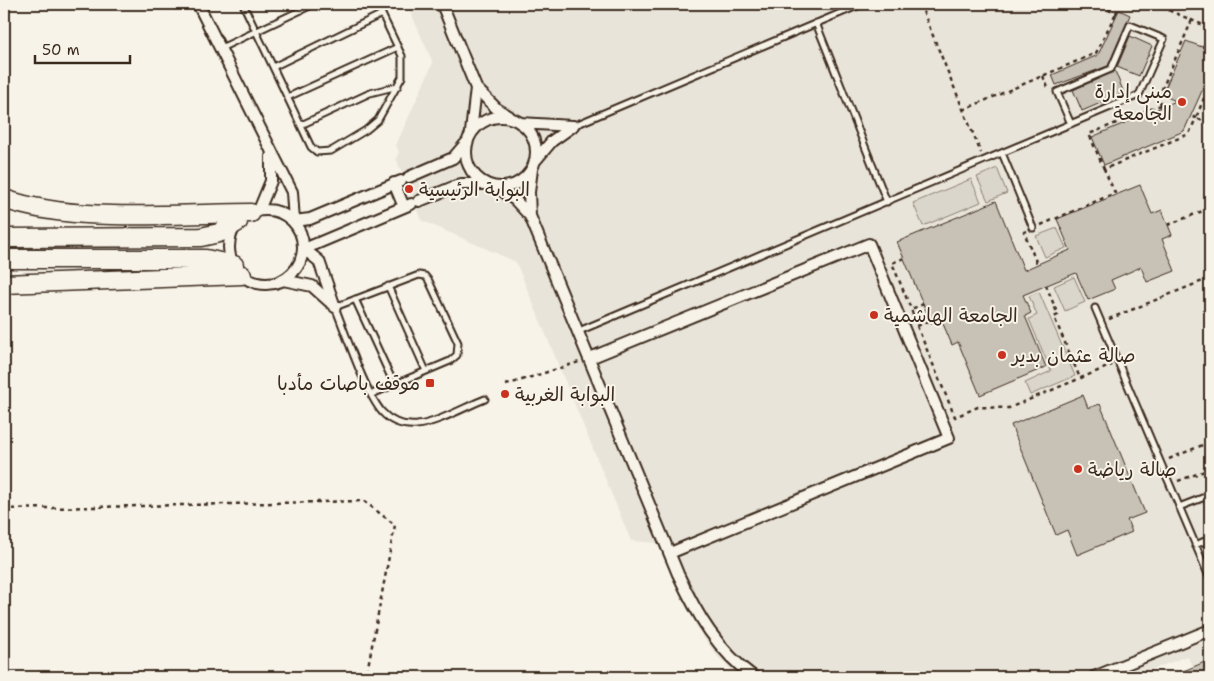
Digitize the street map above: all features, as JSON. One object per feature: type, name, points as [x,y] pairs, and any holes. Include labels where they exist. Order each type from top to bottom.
[{"type":"highway","points":[[4,199],[28,208],[62,211],[120,214],[249,215]]},
{"type":"highway","points":[[4,238],[201,236],[219,233],[249,215]]},
{"type":"highway","points":[[4,259],[206,259],[238,270]]},
{"type":"highway","points":[[4,284],[238,270]]},
{"type":"street","points":[[198,4],[292,192],[294,221],[303,237],[304,249],[297,267],[283,280]]},
{"type":"street","points":[[442,4],[476,88],[497,109],[517,121],[534,140],[529,192],[530,216]]},
{"type":"street","points":[[476,88],[474,118],[468,139],[468,164],[475,176],[515,200],[530,216],[693,605],[714,640],[754,677]]},
{"type":"street","points":[[249,215],[278,211],[294,221],[315,217],[448,160],[486,120],[500,117],[517,121],[573,126]]},
{"type":"street","points":[[304,249],[461,184],[492,186],[517,183],[552,141],[573,126]]},
{"type":"street","points":[[270,150],[271,181],[249,215],[232,233],[229,246],[238,270],[262,284],[283,280],[312,286],[335,307]]},
{"type":"street","points":[[401,180],[411,204]]},
{"type":"street","points":[[590,358],[869,244],[949,438],[670,553]]},
{"type":"street","points":[[304,249],[319,261],[335,307]]},
{"type":"street","points":[[1094,677],[1210,630]]},
{"type":"lane","points":[[243,4],[311,147],[317,152],[331,151],[372,126],[383,113],[398,86],[404,66],[398,47],[377,4]]},
{"type":"lane","points":[[221,48],[314,4]]},
{"type":"lane","points":[[573,126],[862,4]]},
{"type":"lane","points":[[273,67],[382,14]]},
{"type":"lane","points":[[816,23],[887,202]]},
{"type":"lane","points":[[579,331],[1139,96],[1164,39],[1130,25],[1111,69],[1057,92],[1071,124]]},
{"type":"lane","points":[[288,98],[398,47]]},
{"type":"lane","points":[[301,125],[370,93],[398,86]]},
{"type":"lane","points":[[1002,153],[1033,228]]},
{"type":"lane","points":[[372,394],[454,359],[458,351],[456,339],[425,276],[416,275],[335,307],[372,394],[382,412],[390,418],[408,425],[428,422],[485,399]]},
{"type":"lane","points":[[388,286],[426,371]]},
{"type":"lane","points":[[356,299],[394,384]]},
{"type":"lane","points":[[1095,308],[1210,580]]},
{"type":"lane","points":[[1179,507],[1210,495]]},
{"type":"lane","points":[[1195,545],[1210,539]]},
{"type":"path","points":[[920,4],[982,156]]},
{"type":"path","points":[[1093,4],[1116,13]]},
{"type":"path","points":[[963,110],[1096,53],[1120,4]]},
{"type":"path","points":[[1154,4],[1210,30],[1203,48]]},
{"type":"path","points":[[1037,264],[1024,232],[1115,193],[1089,134],[1163,105],[1159,96],[1192,20]]},
{"type":"path","points":[[1043,76],[1051,94]]},
{"type":"path","points":[[1104,169],[1189,134],[1210,83]]},
{"type":"path","points":[[1190,116],[1210,124]]},
{"type":"path","points":[[1168,225],[1210,208]]},
{"type":"path","points":[[904,258],[892,263],[955,417],[978,407],[1009,408],[1118,362]]},
{"type":"path","points":[[1101,322],[1210,278]]},
{"type":"path","points":[[1046,285],[1058,315],[1054,316],[1080,378]]},
{"type":"path","points":[[911,309],[924,304]]},
{"type":"path","points":[[918,326],[930,321]]},
{"type":"path","points":[[506,385],[590,358]]},
{"type":"path","points":[[1161,463],[1210,442]]},
{"type":"path","points":[[1170,484],[1210,469]]},
{"type":"path","points":[[4,509],[364,501],[395,525],[366,677]]},
{"type":"shaded area","name":"الجامعة الهاشمية","points":[[407,4],[1210,4],[1210,670],[1206,661],[1193,667],[1187,656],[1134,677],[739,677],[718,657],[699,631],[657,543],[631,541],[516,262],[421,220],[396,158],[399,152],[396,145],[433,63]]},
{"type":"shaded area","points":[[997,168],[1007,193],[988,201],[977,177]]},
{"type":"shaded area","points":[[971,179],[981,202],[923,226],[913,203]]},
{"type":"shaded area","points":[[1057,228],[1066,248],[1045,257],[1036,236]]},
{"type":"shaded area","points":[[1074,277],[1085,302],[1065,311],[1054,286]]},
{"type":"shaded area","points":[[1039,292],[1075,376],[1030,395],[1025,383],[1051,371],[1029,319],[1037,315],[1029,296]]},
{"type":"building","points":[[1119,10],[1130,15],[1108,66],[1056,85],[1052,75],[1098,55]]},
{"type":"building","points":[[1130,36],[1152,46],[1139,76],[1117,67]]},
{"type":"building","name":"مبنى إدارة الجامعة","points":[[1186,41],[1210,50],[1210,73],[1184,131],[1104,165],[1092,137],[1176,101],[1162,95]]},
{"type":"building","points":[[1115,71],[1124,93],[1082,111],[1073,90]]},
{"type":"building","points":[[1140,185],[1152,214],[1162,210],[1172,235],[1162,239],[1175,271],[1147,282],[1141,267],[1111,280],[1115,289],[1088,300],[1076,273],[1023,295],[1031,313],[1025,316],[1046,367],[980,395],[958,342],[952,345],[941,319],[931,323],[897,242],[996,201],[1024,270],[1070,250],[1057,219]]},
{"type":"building","name":"صالة رياضة","points":[[1083,395],[1088,408],[1100,404],[1145,513],[1127,520],[1132,532],[1077,555],[1067,530],[1056,535],[1011,425]]},
{"type":"building","points":[[1207,661],[1210,677],[1169,677],[1193,667]]},
{"type":"place","name":"مبنى إدارة الجامعة","points":[[1182,102]]},
{"type":"place","name":"البوابة الرئيسية","points":[[409,189]]},
{"type":"place","name":"الجامعة الهاشمية","points":[[874,315]]},
{"type":"place","name":"صالة عثمان بدير","points":[[1002,355]]},
{"type":"place","name":"موقف باصات مأدبا","points":[[430,383]]},
{"type":"place","name":"البوابة الغربية","points":[[505,394]]},
{"type":"place","name":"صالة رياضة","points":[[1078,469]]}]
